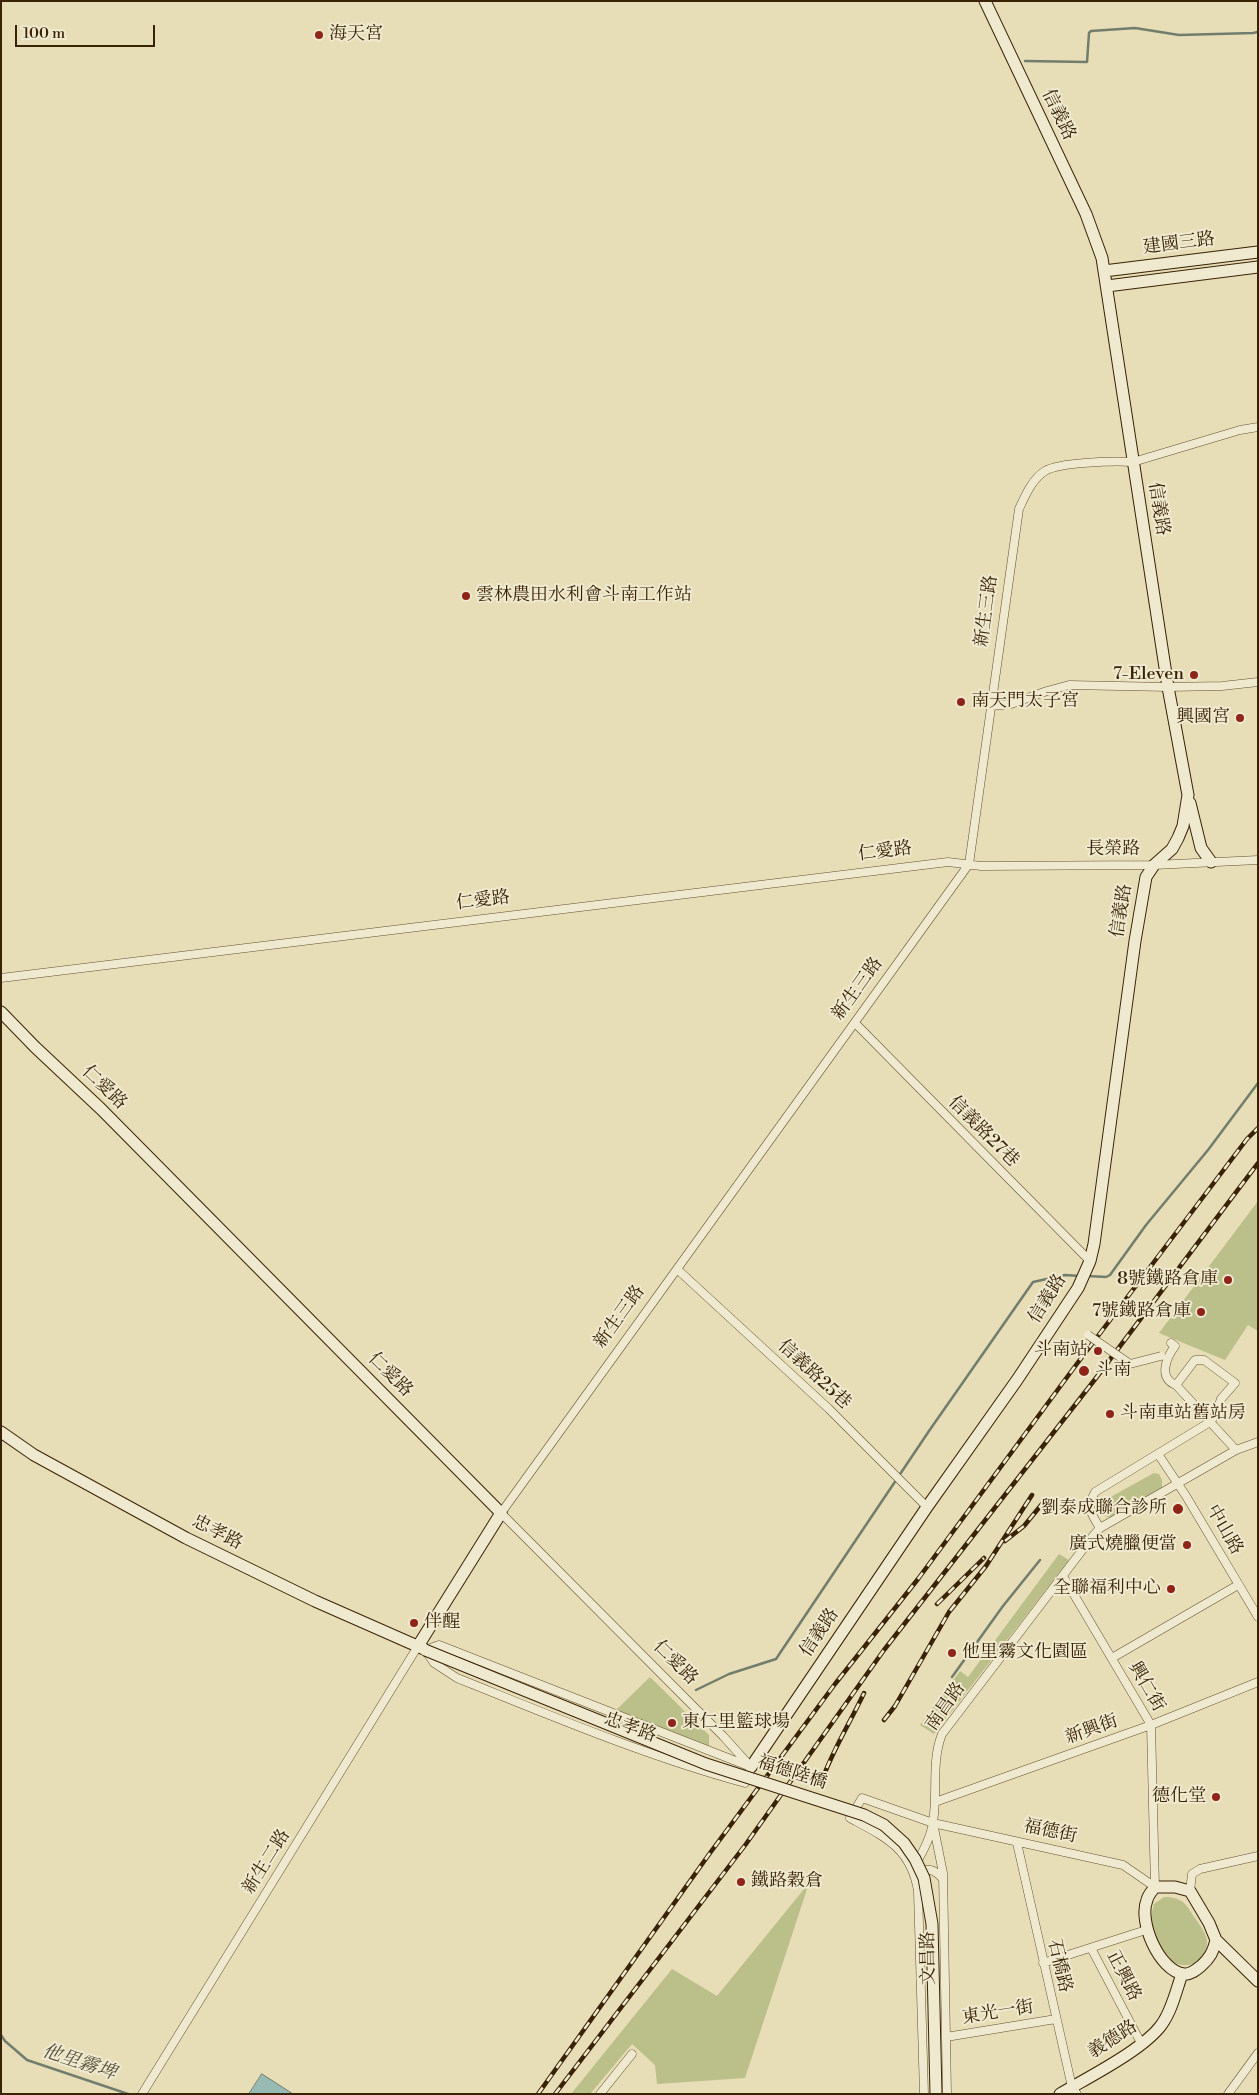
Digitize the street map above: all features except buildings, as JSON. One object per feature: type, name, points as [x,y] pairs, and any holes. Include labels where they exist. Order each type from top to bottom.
[{"type":"main road","name":"信義路","points":[[751,1767],[1078,1288],[1090,1261],[1135,941],[1146,877],[1154,865],[1172,849],[1185,818],[1188,795],[1168,687],[1107,302],[1107,286],[1104,271],[1086,214],[985,1]]},
{"type":"main road","name":"建國三路","points":[[1104,271],[1258,252]]},
{"type":"main road","name":"建國三路","points":[[1107,286],[1258,267]]},
{"type":"main road","points":[[1188,795],[1201,848],[1211,862]]},
{"type":"main road","name":"仁愛路","points":[[1,1012],[100,1109],[501,1513]]},
{"type":"main road","name":"忠孝路","points":[[1,1432],[34,1455],[193,1541],[315,1601],[422,1648]]},
{"type":"main road","name":"新生三路","points":[[422,1648],[501,1513]]},
{"type":"main road","name":"福德陸橋","points":[[422,1648],[706,1764],[864,1816],[884,1825],[904,1843],[915,1859],[924,1878],[932,1924],[936,2094]]},
{"type":"main road","points":[[1216,1940],[1208,1960],[1189,1974],[1182,1974],[1172,1969],[1158,1954],[1146,1930],[1146,1901],[1155,1887],[1175,1887],[1190,1892],[1210,1923],[1216,1940],[1258,1981]]},
{"type":"main road","name":"義德路","points":[[1060,2094],[1074,2090],[1142,2045],[1154,2034],[1162,2024],[1182,1974]]},
{"type":"street","name":"新生三路","points":[[501,1513],[969,864],[1019,509],[1028,489],[1045,471],[1055,468],[1133,462],[1240,430],[1258,427]]},
{"type":"street","points":[[992,706],[1011,704],[1047,691],[1069,686],[1168,687],[1258,682]]},
{"type":"street","name":"長榮路","points":[[969,864],[1154,865],[1258,860]]},
{"type":"street","name":"仁愛路","points":[[1,978],[938,864],[956,862],[969,864]]},
{"type":"street","name":"信義路27巷","points":[[855,1023],[1090,1261]]},
{"type":"street","name":"信義路25巷","points":[[677,1269],[829,1408],[927,1507]]},
{"type":"street","points":[[1088,1336],[1130,1364],[1161,1356]]},
{"type":"street","points":[[1171,1343],[1175,1346],[1166,1357],[1165,1375],[1236,1450]]},
{"type":"street","points":[[1100,1528],[1089,1509],[1089,1503],[1095,1492],[1210,1422],[1216,1414],[1220,1399],[1235,1383],[1204,1360],[1195,1360],[1176,1385]]},
{"type":"street","name":"南昌路","points":[[933,1823],[936,1749],[942,1734],[1100,1528],[1178,1485],[1236,1450],[1258,1442]]},
{"type":"street","name":"中山路","points":[[1158,1454],[1258,1617]]},
{"type":"street","name":"仁愛路","points":[[501,1513],[716,1729],[751,1767]]},
{"type":"street","name":"興仁街","points":[[1063,1576],[1151,1725],[1155,1887]]},
{"type":"street","points":[[1112,1658],[1238,1585]]},
{"type":"street","points":[[1250,1604],[1258,1599]]},
{"type":"street","name":"忠孝路","points":[[439,1645],[751,1767],[745,1783],[692,1769],[618,1743],[457,1678],[434,1664],[422,1648],[439,1645]]},
{"type":"street","name":"新生二路","points":[[142,2094],[422,1648]]},
{"type":"street","name":"新興街","points":[[935,1802],[1151,1725],[1258,1682]]},
{"type":"street","name":"福德街","points":[[913,1868],[898,1849],[883,1836],[850,1818],[862,1798],[933,1823],[1123,1865],[1155,1887]]},
{"type":"street","points":[[913,1868],[922,1853],[933,1823]]},
{"type":"street","name":"文昌路","points":[[933,1823],[943,1879],[947,2094]]},
{"type":"street","name":"石橋路","points":[[1017,1843],[1043,1963],[1074,2090]]},
{"type":"street","points":[[1190,1892],[1192,1874],[1200,1869],[1258,1856]]},
{"type":"street","name":"文昌路","points":[[913,1868],[919,1908],[924,2094]]},
{"type":"street","points":[[916,1878],[918,1873],[930,1869],[936,1871],[943,1879]]},
{"type":"street","points":[[1043,1963],[1146,1930]]},
{"type":"street","name":"正興路","points":[[1091,1948],[1142,2045]]},
{"type":"street","name":"東光一街","points":[[946,2037],[1056,2019]]},
{"type":"street","points":[[1228,2094],[1258,2053]]},
{"type":"street","points":[[600,2094],[632,2054]]},
{"type":"green space","points":[[1258,1201],[1258,1331],[1248,1325],[1225,1360],[1159,1333]]},
{"type":"green space","points":[[1154,1473],[1159,1474],[1162,1480],[1162,1489],[1111,1517],[1107,1517],[1101,1512],[1098,1504]]},
{"type":"green space","points":[[1059,1554],[1069,1560],[934,1734],[920,1725],[960,1671],[968,1677]]},
{"type":"green space","name":"東仁里籃球場","points":[[650,1677],[709,1735],[709,1747],[615,1711]]},
{"type":"green space","points":[[809,1883],[745,2078],[657,2084],[655,2065],[632,2044],[590,2094],[571,2094],[672,1969],[717,1996]]},
{"type":"green space","points":[[1164,1897],[1175,1898],[1182,1902],[1205,1933],[1207,1941],[1206,1952],[1197,1962],[1186,1965],[1175,1963],[1166,1957],[1160,1949],[1152,1927],[1151,1915],[1154,1904]]},
{"type":"water","points":[[262,2074],[293,2094],[249,2094]]},
{"type":"waterway","points":[[1025,61],[1087,62],[1089,33],[1091,31],[1135,28],[1179,35],[1258,32]]},
{"type":"waterway","points":[[1088,1276],[1106,1277],[1110,1275],[1146,1225],[1208,1150],[1258,1083]]},
{"type":"waterway","points":[[696,1690],[729,1674],[776,1659],[929,1431],[1033,1282],[1065,1275],[1080,1276]]},
{"type":"waterway","points":[[952,1677],[1003,1606],[1040,1560]]},
{"type":"waterway","name":"他里霧埤","points":[[1,2035],[5,2041],[27,2060],[128,2094]]},
{"type":"railway","points":[[538,2094],[710,1853],[835,1684],[918,1579],[1076,1365],[1247,1139],[1258,1128]]},
{"type":"railway","points":[[555,2094],[746,1844],[884,1650],[1096,1378],[1258,1163]]},
{"type":"railway","points":[[884,1720],[895,1706],[949,1612],[986,1566],[1032,1495]]},
{"type":"railway","points":[[1005,1541],[1024,1526],[1042,1504]]},
{"type":"railway","points":[[937,1604],[984,1558]]},
{"type":"railway","points":[[821,1783],[825,1771],[864,1693]]},
{"type":"place","name":"海天宮","points":[[319,35]]},
{"type":"place","name":"雲林農田水利會斗南工作站","points":[[466,596]]},
{"type":"place","name":"7-Eleven","points":[[1194,675]]},
{"type":"place","name":"南天門太子宮","points":[[961,702]]},
{"type":"place","name":"興國宮","points":[[1240,718]]},
{"type":"place","name":"8號鐵路倉庫","points":[[1228,1280]]},
{"type":"place","name":"7號鐵路倉庫","points":[[1201,1312]]},
{"type":"place","name":"斗南站","points":[[1098,1351]]},
{"type":"place","name":"斗南","points":[[1084,1371]]},
{"type":"place","name":"斗南車站舊站房","points":[[1110,1414]]},
{"type":"place","name":"劉泰成聯合診所","points":[[1178,1509]]},
{"type":"place","name":"廣式燒臘便當","points":[[1187,1545]]},
{"type":"place","name":"全聯福利中心","points":[[1171,1589]]},
{"type":"place","name":"伴醒","points":[[414,1623]]},
{"type":"place","name":"他里霧文化園區","points":[[952,1653]]},
{"type":"place","name":"東仁里籃球場","points":[[672,1723]]},
{"type":"place","name":"德化堂","points":[[1216,1797]]},
{"type":"place","name":"鐵路穀倉","points":[[741,1882]]}]
